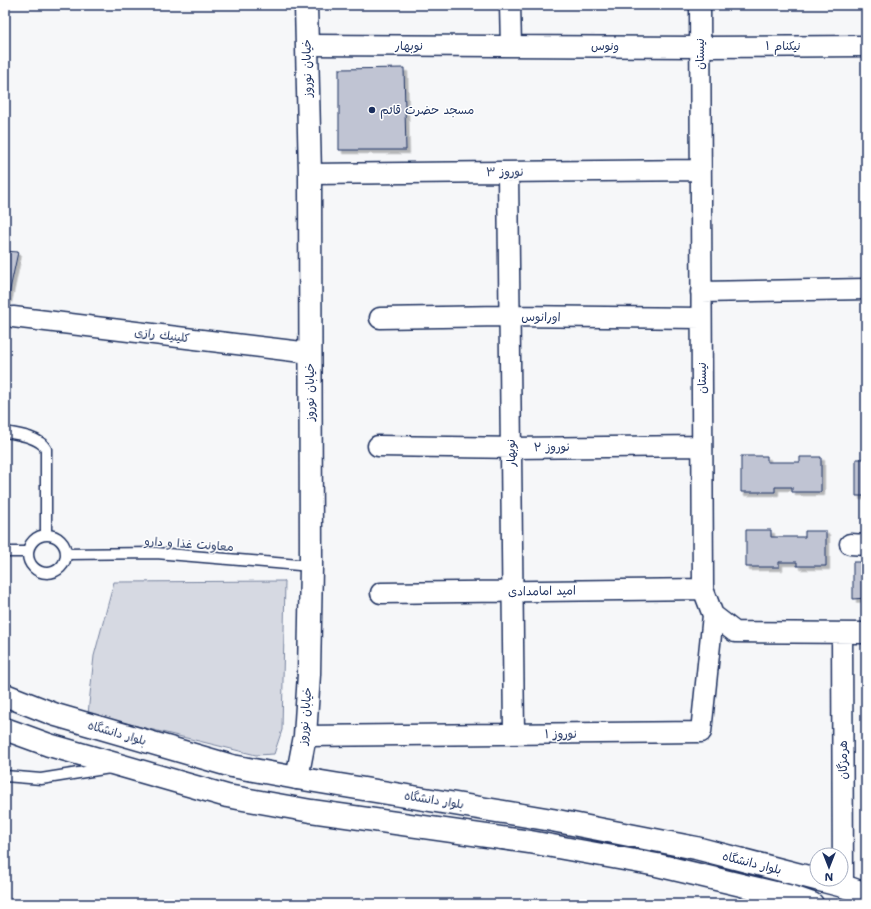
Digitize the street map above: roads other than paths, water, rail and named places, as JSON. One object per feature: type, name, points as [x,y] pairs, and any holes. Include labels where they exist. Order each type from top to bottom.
[{"type":"main road","name":"خیابان نوروز","points":[[297,778],[305,736],[309,674],[311,566],[310,174],[306,5]]},
{"type":"main road","name":"بلوار دانشگاه","points":[[5,695],[56,715],[232,766],[552,820],[696,848],[809,877]]},
{"type":"main road","name":"بلوار دانشگاه","points":[[5,729],[48,746],[227,796],[311,812],[530,842],[657,864],[792,897],[812,904]]},
{"type":"main road","name":"بلوار دانشگاه","points":[[846,887],[866,894]]},
{"type":"street","points":[[510,5],[510,46]]},
{"type":"street","name":"نیستان","points":[[700,5],[703,589],[713,615]]},
{"type":"street","name":"نوبهار","points":[[306,45],[510,46]]},
{"type":"street","name":"ونوس","points":[[510,46],[700,47]]},
{"type":"street","name":"نیکنام ۱","points":[[700,47],[866,46]]},
{"type":"street","name":"نوروز ۳","points":[[310,174],[701,170]]},
{"type":"street","name":"نوبهار","points":[[508,172],[514,734]]},
{"type":"street","points":[[701,292],[866,289]]},
{"type":"street","name":"اورانوس","points":[[380,318],[510,316],[702,318]]},
{"type":"street","name":"كلينيك رازی","points":[[13,317],[310,353]]},
{"type":"street","name":"نوروز ۲","points":[[378,446],[511,448],[702,446]]},
{"type":"street","name":"امید امامدادی","points":[[381,593],[703,589]]},
{"type":"street","points":[[713,615],[735,632],[866,633]]},
{"type":"street","name":"نوروز ۱","points":[[305,736],[701,732],[713,615]]},
{"type":"street","name":"هرمزگان","points":[[842,633],[843,847]]},
{"type":"lane","points":[[5,432],[40,442],[46,449],[46,534]]},
{"type":"lane","points":[[46,534],[55,536],[60,540],[64,544],[66,550],[64,562],[55,571],[48,573],[36,569],[31,565],[28,559],[29,546],[32,541],[37,537],[46,534]]},
{"type":"lane","points":[[5,552],[28,552]]},
{"type":"lane","name":"معاونت غذا و دارو","points":[[66,554],[156,553],[311,566]]},
{"type":"lane","points":[[5,776],[41,779],[122,766]]},
{"type":"place","name":"مسجد حضرت قائم","points":[[372,110]]}]
